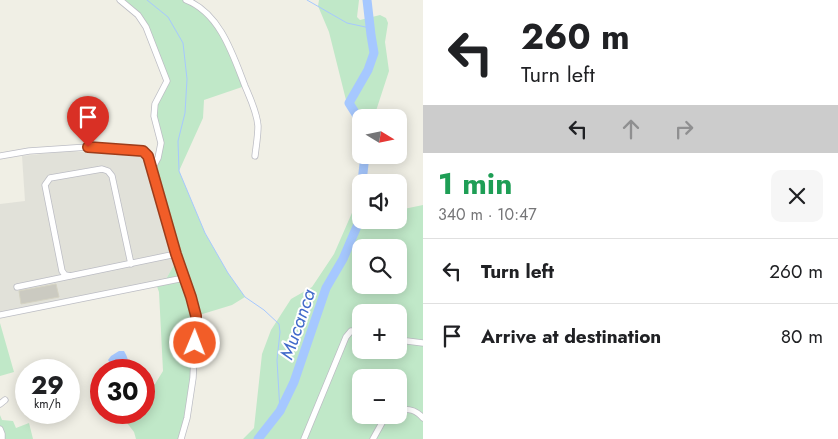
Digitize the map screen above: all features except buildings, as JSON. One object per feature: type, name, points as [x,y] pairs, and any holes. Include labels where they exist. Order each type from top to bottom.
[{"type":"street","points":[[120,0],[138,15],[146,27],[166,81],[156,104],[154,116],[161,143],[158,158],[152,169]]},
{"type":"street","points":[[186,0],[192,2],[212,20],[222,32],[232,53],[254,109],[258,126],[255,156]]},
{"type":"street","points":[[0,156],[29,151],[98,146],[143,151],[148,156],[196,316],[193,378],[182,439]]},
{"type":"street","points":[[71,276],[65,275],[62,271],[45,185],[50,178],[102,169],[108,171],[112,176],[131,264]]},
{"type":"street","points":[[17,287],[176,254]]},
{"type":"street","points":[[0,315],[184,278]]},
{"type":"street","points":[[304,439],[346,337],[352,331]]},
{"type":"street","points":[[407,341],[423,343]]},
{"type":"street","points":[[407,408],[419,413],[423,418]]},
{"type":"street","points":[[373,439],[381,424]]},
{"type":"street","points":[[0,429],[2,439]]},
{"type":"shaded area","points":[[70,151],[143,156],[174,265],[166,279],[0,312],[0,204],[25,201],[22,156]]},
{"type":"green space","points":[[120,0],[186,0],[192,3],[222,32],[245,86],[204,100],[203,118],[179,171],[205,233],[228,273],[245,297],[232,305],[196,316],[195,343],[182,436],[184,439],[136,439],[134,432],[128,424],[155,424],[155,384],[163,371],[159,292],[155,281],[166,279],[174,265],[182,276],[152,169],[161,143],[154,116],[155,104],[166,81],[146,27]]},
{"type":"green space","points":[[319,0],[359,0],[357,17],[360,20],[380,15],[386,18],[388,23],[385,42],[389,71],[377,109],[352,109],[346,100],[329,32],[318,6]]},
{"type":"green space","points":[[423,205],[423,439],[243,439],[254,428],[262,354],[271,330],[291,299],[312,287],[334,254],[352,213],[352,229],[407,229],[407,208]]},
{"type":"green space","points":[[0,323],[14,372],[0,376]]},
{"type":"green space","points":[[0,415],[2,420],[13,421],[16,428],[29,424],[33,439],[0,439]]},
{"type":"water","points":[[119,351],[124,351],[128,359],[109,359]]},
{"type":"waterway","points":[[147,0],[168,17],[183,43],[187,79],[185,113],[178,141],[179,171],[205,233],[228,273],[245,297],[264,310],[279,324],[277,360],[280,411]]},
{"type":"waterway","points":[[307,0],[347,23],[370,28]]},
{"type":"waterway","name":"Mucanca","points":[[353,109],[349,103],[368,70],[374,53],[367,0]]},
{"type":"waterway","name":"Mucanca","points":[[363,174],[364,164]]},
{"type":"waterway","name":"Mucanca","points":[[258,439],[280,411],[294,382],[326,288],[343,259],[356,229]]},
{"type":"route","points":[[88,147],[98,146],[127,151],[143,151],[148,156],[196,316],[195,343]]}]
